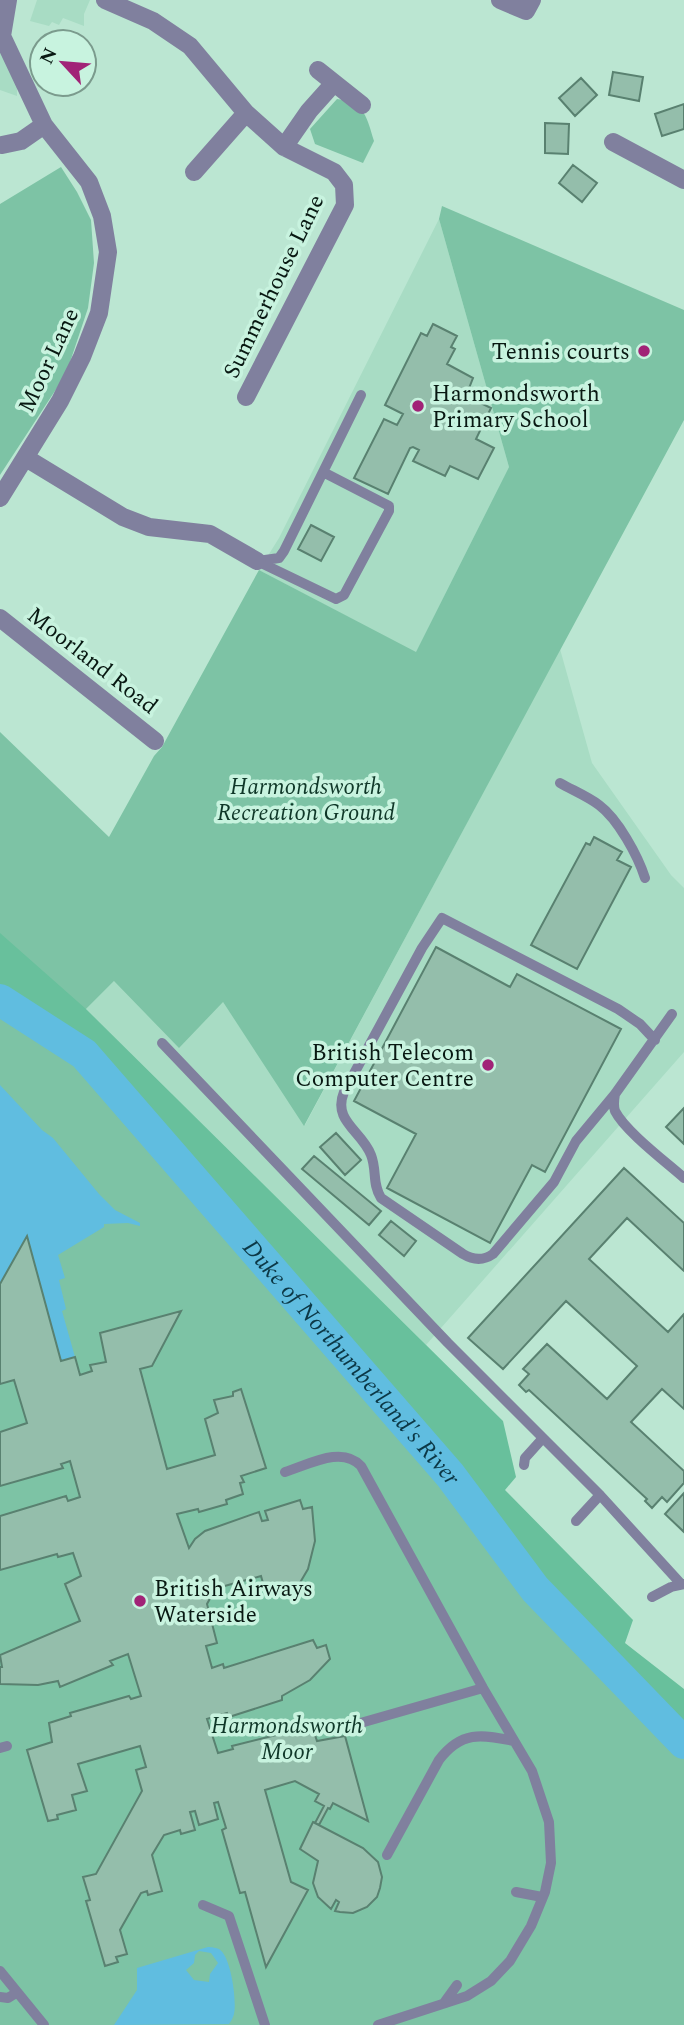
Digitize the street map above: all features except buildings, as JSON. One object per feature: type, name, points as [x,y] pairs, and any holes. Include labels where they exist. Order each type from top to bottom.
[{"type":"street","points":[[3,39],[8,0]]},
{"type":"street","name":"Summerhouse Lane","points":[[105,0],[153,20],[190,46],[246,113],[284,146],[334,172],[344,185],[345,205],[246,397]]},
{"type":"street","points":[[500,0],[526,11],[532,0]]},
{"type":"street","name":"Moor Lane","points":[[0,498],[60,401],[82,357],[99,313],[108,252],[102,216],[89,183],[44,125],[3,39]]},
{"type":"street","points":[[318,70],[362,105]]},
{"type":"street","points":[[284,146],[309,111],[334,83]]},
{"type":"street","points":[[194,172],[246,113]]},
{"type":"street","points":[[2,145],[21,141],[44,125]]},
{"type":"street","points":[[613,142],[684,180]]},
{"type":"street","points":[[26,458],[124,517],[149,527],[210,534],[257,561]]},
{"type":"street","name":"Moorland Road","points":[[0,618],[155,741]]},
{"type":"lane","points":[[257,561],[271,560],[282,554],[361,395]]},
{"type":"lane","points":[[257,561],[336,599],[344,595],[389,506],[323,472]]},
{"type":"lane","points":[[560,783],[601,806],[624,834],[639,859],[645,878]]},
{"type":"lane","points":[[655,1041],[640,1024],[618,1009],[442,918],[422,948],[344,1092],[340,1110],[345,1121],[371,1154],[374,1185],[381,1199],[468,1256],[484,1259],[493,1254],[554,1182],[576,1141],[615,1094],[655,1041],[672,1014]]},
{"type":"lane","points":[[162,1043],[683,1584],[652,1597]]},
{"type":"lane","points":[[615,1094],[613,1103],[623,1122],[684,1178]]},
{"type":"lane","points":[[523,1465],[525,1458],[543,1438]]},
{"type":"lane","points":[[285,1472],[336,1456],[353,1458],[361,1466],[483,1688],[532,1771],[549,1822],[551,1863],[542,1897],[531,1926],[510,1961],[491,1981],[467,1996],[378,2025]]},
{"type":"lane","points":[[576,1521],[600,1495]]},
{"type":"lane","points":[[357,1724],[483,1688]]},
{"type":"lane","points":[[387,1856],[448,1748],[468,1738],[485,1735],[514,1741]]},
{"type":"lane","points":[[516,1892],[542,1897]]},
{"type":"lane","points":[[203,1905],[229,1916],[265,2025]]},
{"type":"lane","points":[[0,1971],[44,2025]]},
{"type":"lane","points":[[444,2004],[457,1985]]},
{"type":"lane","points":[[0,1997],[16,1993]]},
{"type":"shaded area","points":[[37,0],[90,0],[84,14],[84,26],[63,18],[59,25],[52,22],[49,26],[30,21]]},
{"type":"shaded area","points":[[0,44],[17,72],[17,96],[0,90]]},
{"type":"shaded area","name":"Harmondsworth Primary School","points":[[439,219],[509,467],[416,653],[259,570],[279,538]]},
{"type":"shaded area","points":[[560,649],[592,763],[671,875],[684,888],[684,1052],[426,1345],[86,1009],[114,981],[223,1002],[305,1125]]},
{"type":"shaded area","points":[[0,933],[86,1009],[503,1421],[516,1477],[505,1490],[633,1620],[625,1643],[684,1689],[684,1735],[539,1585],[454,1470],[88,1051],[0,989]]},
{"type":"green space","points":[[337,99],[354,104],[367,118],[374,141],[363,163],[315,144],[310,129]]},
{"type":"green space","points":[[61,167],[91,220],[94,263],[88,308],[66,374],[0,475],[0,204]]},
{"type":"green space","name":"Harmondsworth Recreation Ground","points":[[442,206],[684,310],[684,420],[304,1126],[223,1002],[179,1048],[114,981],[63,1032],[0,989],[0,732],[109,837],[154,756],[162,747],[259,570],[416,652],[509,467],[439,219]]},
{"type":"green space","name":"Harmondsworth Moor","points":[[0,1000],[84,1054],[450,1475],[535,1589],[684,1743],[684,2025],[0,2025]]},
{"type":"water","points":[[0,1085],[42,1130],[53,1138],[115,1210],[140,1223],[140,1226],[128,1223],[104,1224],[104,1227],[58,1255],[65,1278],[59,1280],[66,1309],[62,1311],[75,1357],[61,1361],[27,1237],[0,1284]]},
{"type":"water","points":[[208,1947],[219,1949],[227,1960],[232,1979],[235,2008],[232,2019],[229,2024],[114,2025],[137,1990],[137,1968]],"holes":[[[199,1951],[211,1953],[218,1963],[210,1974],[209,1982],[194,1980],[186,1970],[194,1963],[195,1955]]]},
{"type":"waterway","name":"Duke of Northumberland's River","points":[[0,1000],[84,1054],[450,1475],[535,1589],[684,1743]]},
{"type":"place","name":"Tennis courts","points":[[644,351]]},
{"type":"place","name":"Harmondsworth Primary School","points":[[418,406]]},
{"type":"place","name":"British Telecom Computer Centre","points":[[488,1065]]},
{"type":"place","name":"British Airways Waterside","points":[[140,1601]]}]
